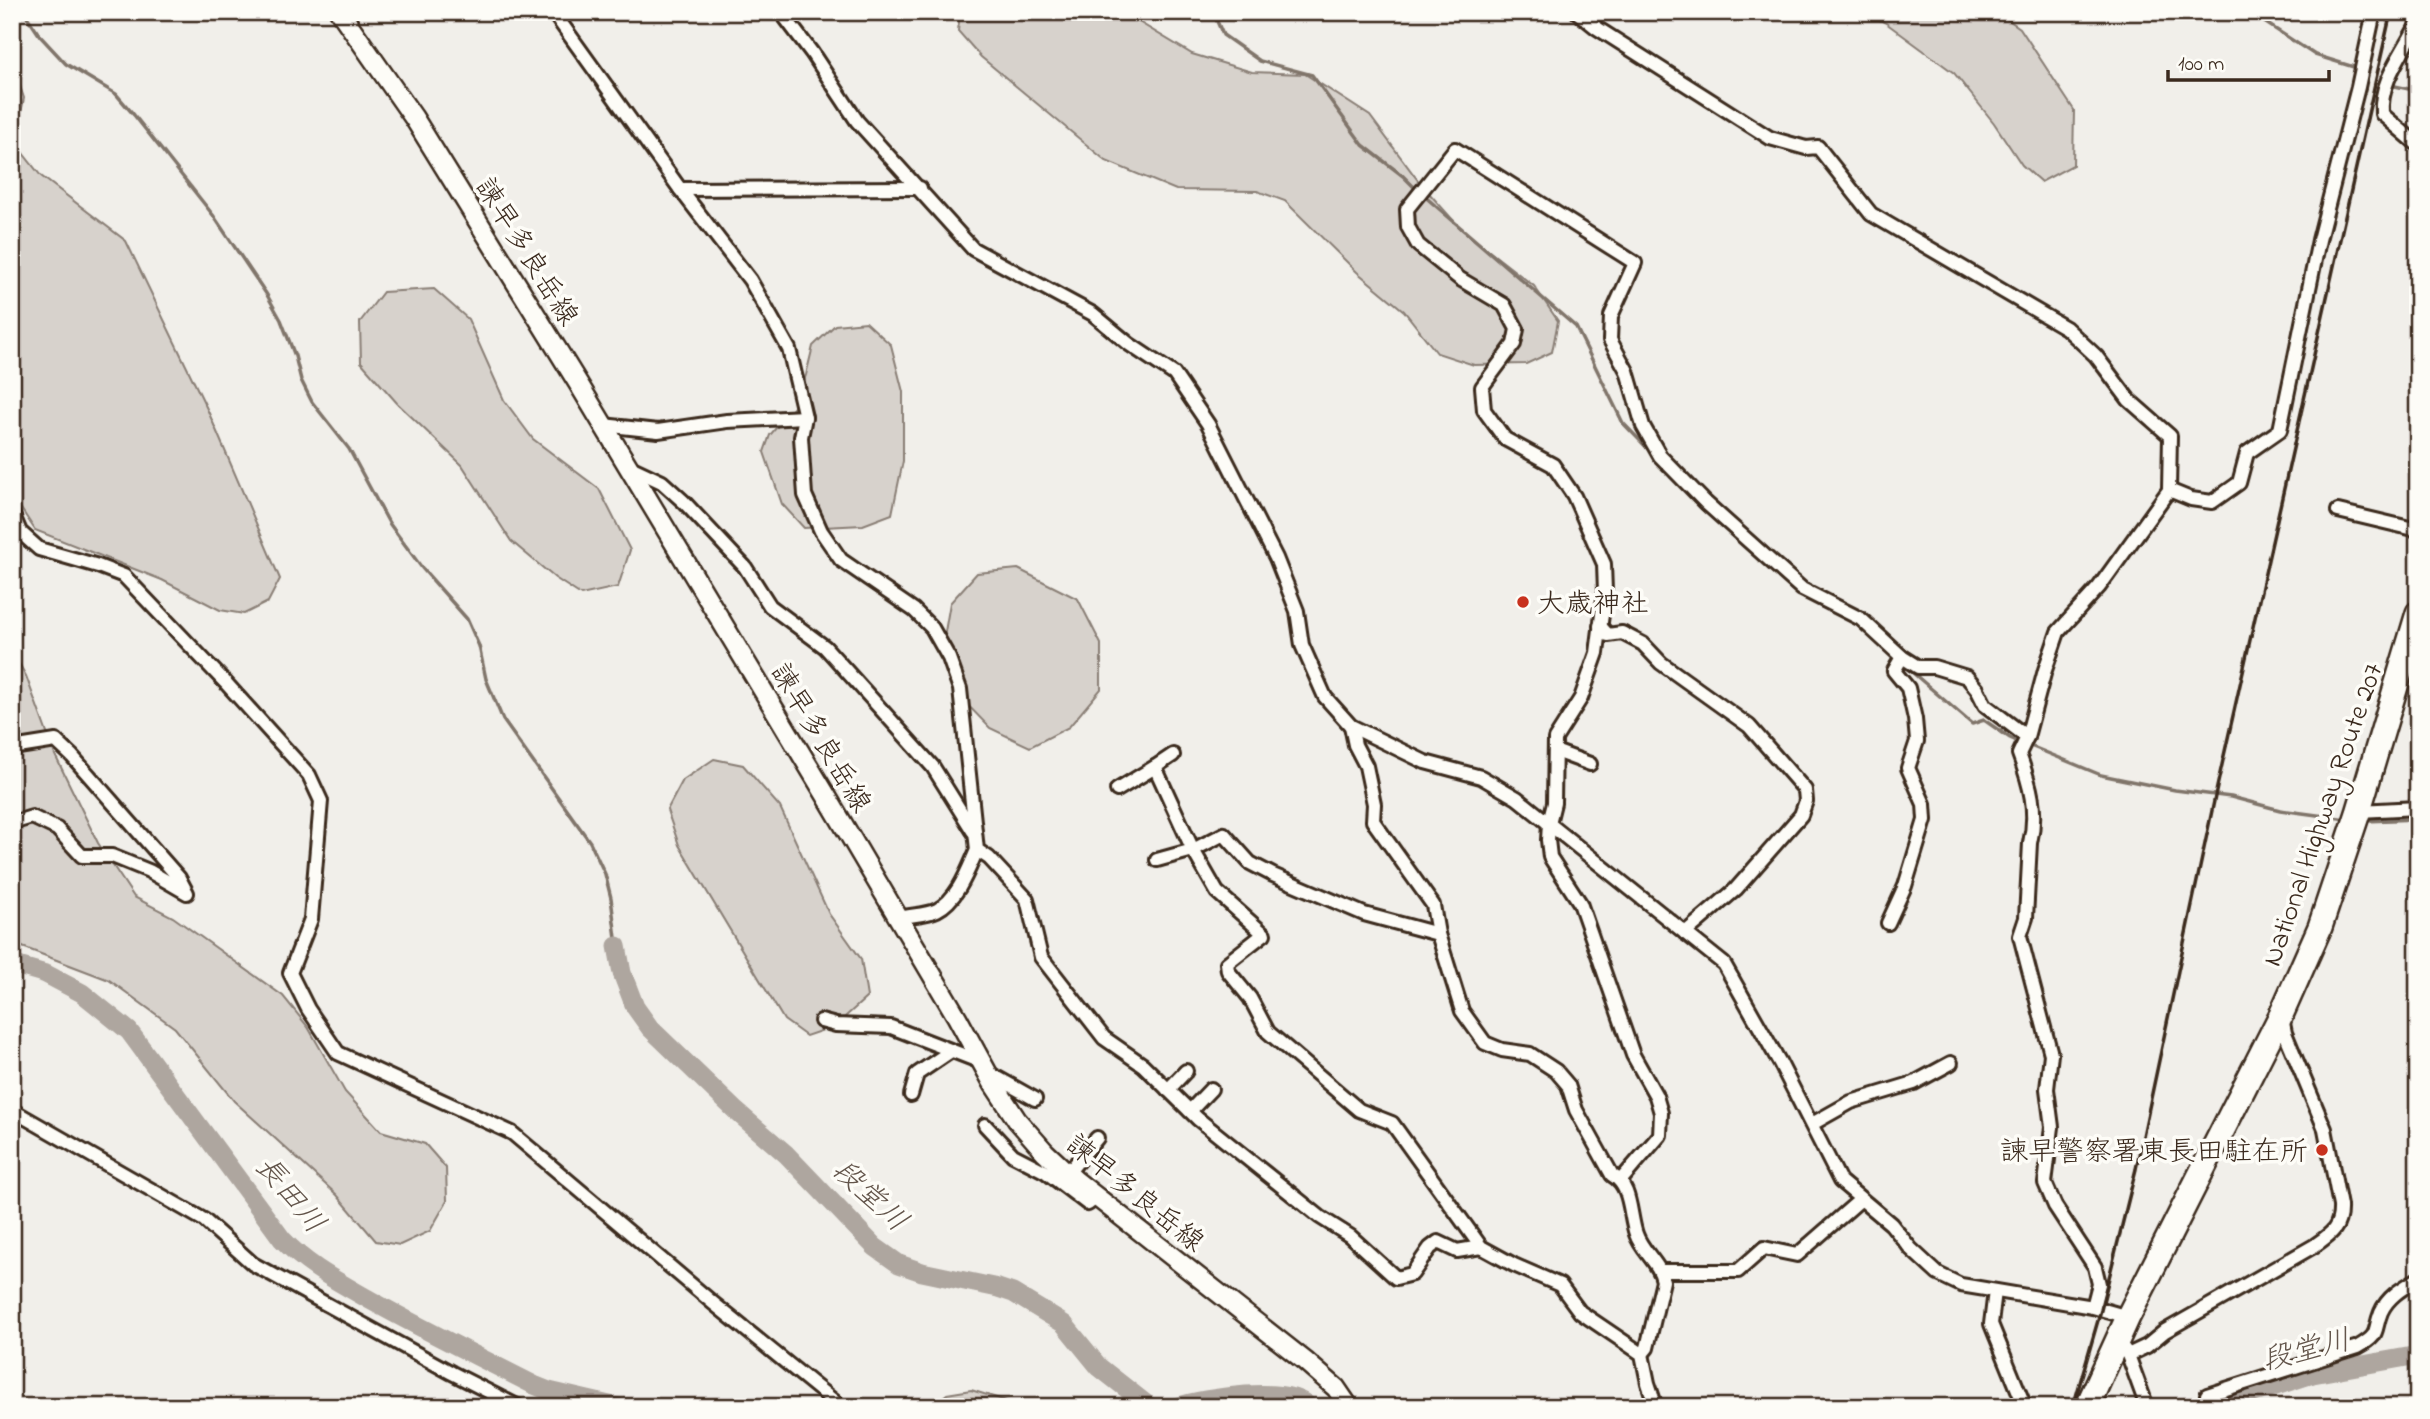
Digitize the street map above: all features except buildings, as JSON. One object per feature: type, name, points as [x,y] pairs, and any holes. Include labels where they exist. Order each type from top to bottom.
[{"type":"highway","name":"National Highway Route 207","points":[[2087,1407],[2123,1347],[2129,1317],[2281,1015],[2320,927],[2357,817],[2418,614]]},
{"type":"main road","name":"諫早多良岳線","points":[[340,12],[414,118],[603,425],[1017,1120],[1045,1152],[1068,1172],[1305,1361],[1336,1388],[1349,1407]]},
{"type":"street","points":[[553,12],[680,189],[750,281],[789,349],[805,417],[801,436],[804,495],[821,531],[841,560],[914,610],[932,628],[949,658],[960,689],[977,850],[953,896],[937,910],[899,918]]},
{"type":"street","points":[[781,12],[857,121],[973,248],[1093,314],[1129,344],[1174,373],[1208,424],[1276,558],[1297,611],[1302,645],[1325,697],[1350,726],[1425,762],[1480,776],[1517,798],[1724,964],[1812,1124],[1840,1181],[1891,1224],[1911,1249],[1938,1275],[1961,1285],[2093,1307],[2129,1317]]},
{"type":"street","points":[[1577,12],[1620,43],[1770,138],[1806,148],[1818,148],[1871,214],[2066,328],[2096,356],[2129,400],[2171,436],[2169,491],[2099,587],[2058,632],[2027,738],[2019,754],[2032,789],[2033,831],[2026,918],[2020,936],[2050,1054],[2047,1089],[2052,1127],[2045,1183],[2055,1206],[2095,1267],[2099,1283],[2093,1307]]},
{"type":"street","points":[[2169,491],[2191,499],[2212,502],[2239,482],[2247,453],[2280,430],[2319,240],[2374,12]]},
{"type":"street","points":[[2418,23],[2382,91],[2381,106],[2382,114],[2418,145]]},
{"type":"street","points":[[1621,1180],[1660,1135],[1661,1113],[1656,1097],[1633,1055],[1580,903],[1550,857],[1549,823],[1554,803],[1555,739],[1581,698],[1597,653],[1605,591],[1604,564],[1574,496],[1553,465],[1505,439],[1484,410],[1482,387],[1514,344],[1517,329],[1504,305],[1460,279],[1418,245],[1408,227],[1407,209],[1455,149],[1635,263],[1611,316],[1610,340],[1627,371],[1643,426],[1660,456],[1706,503],[1802,589],[1861,619],[1899,663],[1908,688],[1917,741],[1908,768],[1924,804],[1925,820],[1905,886],[1888,923]]},
{"type":"street","points":[[680,189],[920,188]]},
{"type":"street","points":[[603,425],[658,431],[727,421],[805,417]]},
{"type":"street","points":[[628,466],[662,482],[684,502],[745,566],[770,606],[825,647],[933,766],[975,835]]},
{"type":"street","points":[[2338,511],[2418,530]]},
{"type":"street","points":[[12,513],[20,532],[39,549],[124,576],[225,681],[309,775],[321,801],[311,919],[290,973],[308,1009],[338,1053],[512,1133],[841,1407]]},
{"type":"street","points":[[1600,625],[1608,635],[1622,633],[1643,644],[1661,663],[1749,726],[1805,790],[1806,801],[1801,816],[1736,889],[1685,933]]},
{"type":"street","points":[[1899,663],[1934,667],[1967,677],[1985,705],[2027,738]]},
{"type":"street","points":[[1350,726],[1355,745],[1366,766],[1374,804],[1373,821],[1433,905],[1438,933],[1462,1010],[1485,1042],[1502,1050],[1530,1054],[1556,1071],[1568,1085],[1576,1110],[1612,1175],[1621,1180],[1643,1250],[1661,1271],[1663,1281],[1647,1348],[1642,1354]]},
{"type":"street","points":[[12,748],[56,741],[178,878],[187,893],[149,871],[112,856],[82,856],[57,829],[32,817],[12,823]]},
{"type":"street","points":[[1555,751],[1590,764]]},
{"type":"street","points":[[1117,790],[1173,755]]},
{"type":"street","points":[[1155,767],[1193,850],[1217,892],[1264,934],[1227,963],[1228,971],[1250,998],[1268,1032],[1359,1110],[1392,1123],[1481,1247],[1560,1285],[1580,1312],[1642,1354],[1656,1407]]},
{"type":"street","points":[[2357,817],[2418,808]]},
{"type":"street","points":[[1157,860],[1193,850],[1224,834],[1250,863],[1273,875],[1364,914],[1438,933]]},
{"type":"street","points":[[977,850],[989,858],[1027,899],[1041,957],[1104,1038],[1143,1065],[1190,1111],[1247,1160],[1320,1217],[1350,1236],[1396,1278],[1412,1274],[1430,1248],[1438,1242],[1457,1251],[1481,1247]]},
{"type":"street","points":[[2147,1407],[2123,1347],[2147,1346],[2165,1331],[2314,1246],[2337,1229],[2341,1217],[2340,1206],[2325,1129],[2285,1032],[2281,1015]]},
{"type":"street","points":[[821,1021],[836,1025],[891,1027],[984,1067],[1035,1099]]},
{"type":"street","points":[[911,1095],[917,1074],[951,1051]]},
{"type":"street","points":[[1812,1124],[1851,1102],[1914,1083],[1951,1063]]},
{"type":"street","points":[[1168,1090],[1186,1071]]},
{"type":"street","points":[[1190,1111],[1211,1089]]},
{"type":"street","points":[[12,1110],[204,1220],[253,1264],[519,1407]]},
{"type":"street","points":[[985,1125],[1013,1155],[1046,1172],[1088,1204],[1097,1196]]},
{"type":"street","points":[[1068,1172],[1097,1138]]},
{"type":"street","points":[[1661,1271],[1738,1271],[1764,1248],[1797,1255],[1860,1200]]},
{"type":"street","points":[[2207,1395],[2358,1347],[2370,1340],[2379,1327],[2381,1312],[2395,1293],[2418,1279]]},
{"type":"street","points":[[1995,1291],[1991,1324],[2025,1407]]},
{"type":"shaded area","points":[[960,12],[1122,12],[1192,54],[1252,72],[1305,74],[1370,116],[1420,183],[1462,230],[1534,286],[1558,321],[1552,352],[1526,364],[1474,365],[1437,353],[1404,311],[1357,272],[1285,201],[1257,191],[1176,190],[1106,161],[981,57],[958,31]]},
{"type":"shaded area","points":[[1865,12],[1997,12],[2020,28],[2074,110],[2073,165],[2041,182],[2022,165],[1994,123],[1954,73],[1886,23]]},
{"type":"shaded area","points":[[12,63],[24,98],[15,143],[41,176],[126,241],[208,411],[280,579],[268,602],[244,614],[220,610],[162,580],[35,530],[12,495]]},
{"type":"shaded area","points":[[434,289],[468,319],[504,400],[533,439],[599,489],[630,550],[618,587],[581,595],[555,578],[511,541],[462,465],[397,403],[361,362],[360,322],[383,292]]},
{"type":"shaded area","points":[[866,322],[891,345],[903,392],[903,461],[892,514],[863,525],[804,528],[782,504],[764,452],[770,435],[795,406],[813,346],[835,325]]},
{"type":"shaded area","points":[[1018,569],[1078,599],[1101,644],[1101,689],[1069,727],[1030,747],[990,728],[957,694],[942,649],[950,603],[977,573]]},
{"type":"shaded area","points":[[12,651],[26,676],[55,755],[98,843],[134,897],[173,917],[283,996],[308,1027],[345,1092],[381,1131],[425,1144],[446,1168],[447,1201],[430,1231],[400,1245],[376,1241],[337,1195],[234,1101],[175,1028],[109,980],[12,943]]},
{"type":"shaded area","points":[[714,759],[743,765],[780,807],[829,914],[861,959],[867,997],[835,1026],[806,1036],[784,1020],[679,845],[667,810],[683,780]]},
{"type":"shaded area","points":[[971,1390],[1026,1407],[930,1407],[947,1394]]},
{"type":"waterway","points":[[24,12],[40,36],[66,64],[116,94],[213,215],[267,295],[281,320],[301,380],[312,402],[349,449],[389,523],[422,568],[467,619],[479,646],[486,679],[503,720],[590,842],[605,874],[617,946]]},
{"type":"waterway","points":[[1213,12],[1223,35],[1260,61],[1312,75],[1363,145],[1417,190]]},
{"type":"waterway","points":[[2249,12],[2315,55],[2357,68]]},
{"type":"waterway","points":[[2395,86],[2418,91]]},
{"type":"waterway","points":[[1423,195],[1576,327],[1623,423],[1654,455]]},
{"type":"waterway","points":[[1680,484],[1700,507],[1729,532]]},
{"type":"waterway","points":[[1751,551],[1797,594],[1825,607]]},
{"type":"waterway","points":[[1854,622],[1972,724],[1984,720],[2021,743]]},
{"type":"waterway","points":[[2028,745],[2101,775],[2175,790],[2231,797],[2280,810],[2347,819]]},
{"type":"waterway","points":[[2365,821],[2418,819]]},
{"type":"waterway","name":"段堂川","points":[[617,946],[622,973],[635,1007],[650,1028],[736,1111],[786,1154],[875,1247],[899,1264],[922,1272],[1013,1293],[1064,1324],[1099,1367],[1150,1407]]},
{"type":"waterway","name":"長田川","points":[[12,964],[46,974],[82,993],[129,1031],[282,1239],[313,1265],[390,1311],[534,1385],[618,1407]]},
{"type":"waterway","name":"段堂川","points":[[2211,1407],[2313,1374],[2418,1355]]},
{"type":"waterway","name":"段堂川","points":[[1177,1407],[1246,1395],[1284,1396],[1299,1400],[1309,1407]]},
{"type":"railway","points":[[2073,1407],[2101,1310],[2136,1169],[2217,787],[2391,12]]},
{"type":"place","name":"大歳神社","points":[[1523,602]]},
{"type":"place","name":"諫早警察署東長田駐在所","points":[[2322,1150]]}]
